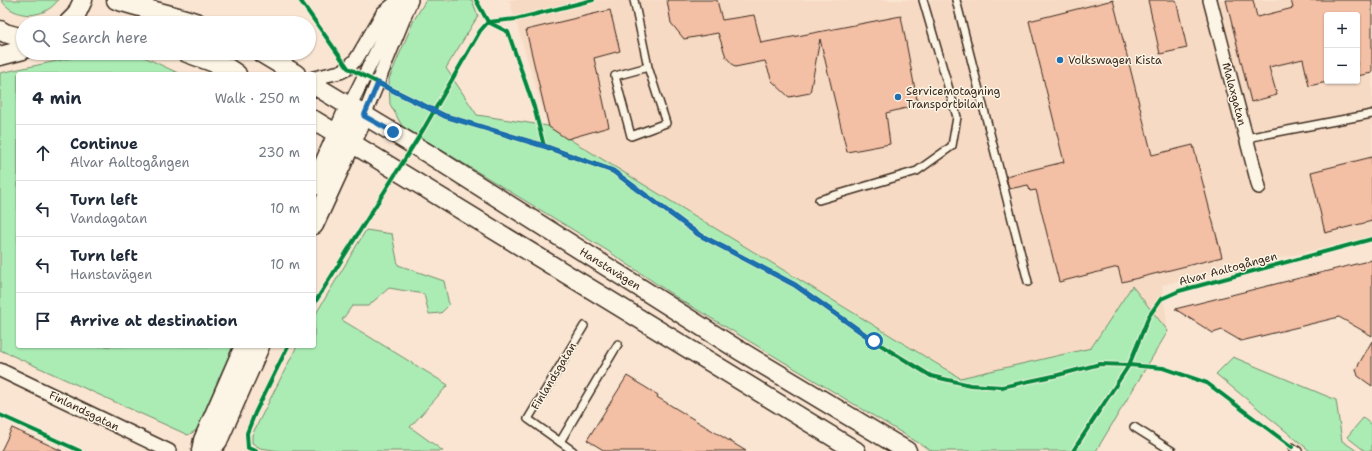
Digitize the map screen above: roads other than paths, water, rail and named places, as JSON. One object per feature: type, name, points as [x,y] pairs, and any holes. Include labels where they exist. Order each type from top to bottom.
[{"type":"main road","points":[[75,16],[83,0]]},
{"type":"main road","points":[[116,0],[176,16]]},
{"type":"main road","points":[[0,30],[16,36]]},
{"type":"main road","points":[[0,56],[16,52]]},
{"type":"main road","points":[[205,60],[233,72]]},
{"type":"main road","points":[[273,60],[293,72]]},
{"type":"main road","name":"Hanstavägen","points":[[316,86],[427,153],[737,349],[907,451]]},
{"type":"main road","points":[[316,219],[344,138],[356,111]]},
{"type":"main road","points":[[316,121],[856,451]]},
{"type":"main road","points":[[316,183],[344,138]]},
{"type":"main road","points":[[201,451],[203,440],[243,348]]},
{"type":"main road","points":[[210,451],[218,441],[259,348]]},
{"type":"street","points":[[316,78],[340,72],[348,68],[357,58],[383,13],[399,0]]},
{"type":"street","points":[[356,111],[402,0]]},
{"type":"street","points":[[356,111],[411,0]]},
{"type":"street","name":"Malaxgatan","points":[[1210,0],[1259,188]]},
{"type":"street","name":"Finlandsgatan","points":[[0,370],[169,451]]},
{"type":"lane","points":[[634,0],[648,67],[666,123],[631,136],[615,76],[648,67]]},
{"type":"lane","points":[[819,200],[917,171],[952,146],[957,117],[923,0]]},
{"type":"lane","points":[[956,0],[1028,282]]},
{"type":"lane","points":[[1246,138],[1372,114]]},
{"type":"lane","name":"Finlandsgatan","points":[[573,451],[528,419],[584,326]]},
{"type":"lane","points":[[560,442],[618,344]]},
{"type":"lane","points":[[1134,427],[1172,451]]},
{"type":"place","name":"Volkswagen Kista","points":[[1060,60]]},
{"type":"place","name":"Servicemotagning Transportbilan","points":[[898,97]]}]
